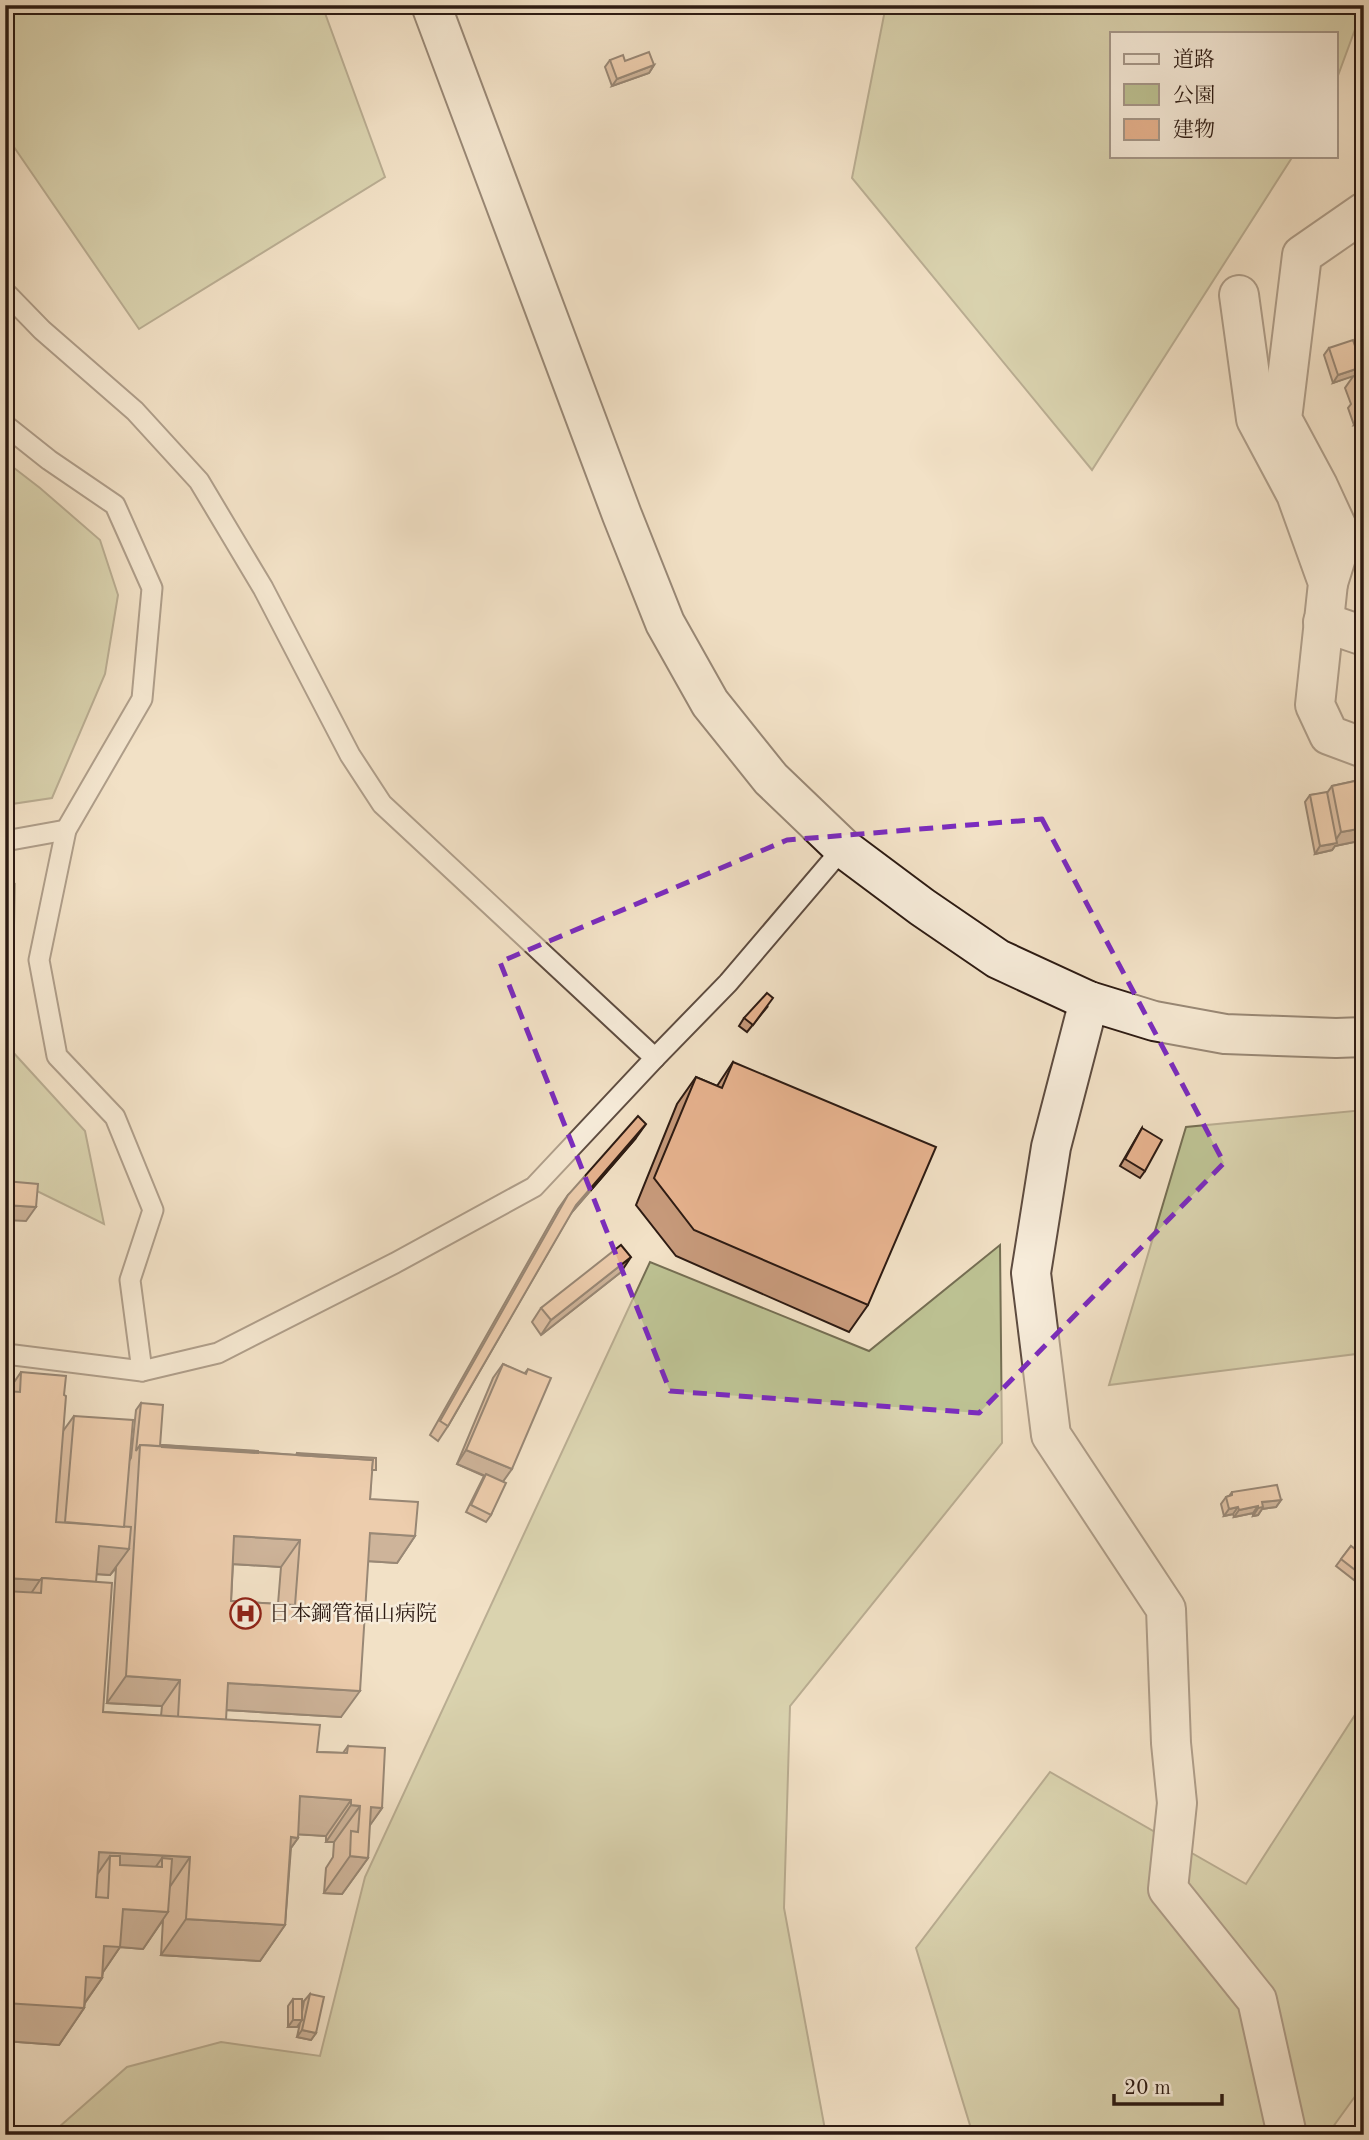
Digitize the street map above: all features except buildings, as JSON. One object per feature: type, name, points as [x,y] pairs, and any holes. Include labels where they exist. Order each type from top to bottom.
[{"type":"street","points":[[431,5],[665,623],[710,703],[771,779],[843,848],[922,907],[998,959],[1089,1000],[1154,1021],[1225,1034],[1364,1037]]},
{"type":"street","points":[[1364,212],[1302,255],[1282,419],[1342,538],[1328,583],[1315,705],[1329,735],[1364,748]]},
{"type":"street","points":[[1239,295],[1256,419],[1296,494],[1328,583]]},
{"type":"street","points":[[1323,622],[1364,636]]},
{"type":"street","points":[[1089,1000],[1051,1147],[1031,1273],[1051,1435],[1166,1608],[1171,1743],[1177,1803],[1167,1889],[1257,2000],[1287,2135]]},
{"type":"lane","points":[[5,292],[42,330],[135,411],[198,481],[263,587],[350,755],[382,804],[654,1058]]},
{"type":"lane","points":[[5,425],[49,460],[115,505],[152,588],[142,699],[66,830],[39,960],[57,1056],[115,1117],[153,1210],[130,1280],[142,1371]]},
{"type":"lane","points":[[5,841],[66,830]]},
{"type":"lane","points":[[14,1355],[142,1371],[219,1353],[396,1264],[534,1186],[728,983],[843,848]]},
{"type":"highlighted area","points":[[1042,819],[1224,1163],[979,1413],[670,1391],[500,962],[787,840]]},
{"type":"green space","points":[[5,5],[322,5],[385,177],[139,329],[5,134]]},
{"type":"green space","points":[[886,5],[1364,5],[1338,76],[1338,32],[1110,32],[1110,158],[1292,158],[1092,470],[852,178]]},
{"type":"green space","points":[[5,461],[100,540],[118,595],[105,674],[52,798],[5,805]]},
{"type":"green space","points":[[15,884],[11,1050],[85,1131],[104,1224],[37,1191],[5,1188],[5,886]]},
{"type":"green space","points":[[1364,1110],[1364,1353],[1109,1385],[1186,1127]]},
{"type":"green space","points":[[1000,1245],[1002,1443],[790,1706],[784,1908],[826,2135],[50,2135],[127,2067],[221,2042],[320,2056],[365,1877],[650,1262],[869,1351]]},
{"type":"green space","points":[[1364,1701],[1364,2084],[1327,2135],[973,2135],[916,1948],[1050,1772],[1246,1884]]},
{"type":"place","name":"日本鋼管福山病院","points":[[246,1614]]}]
